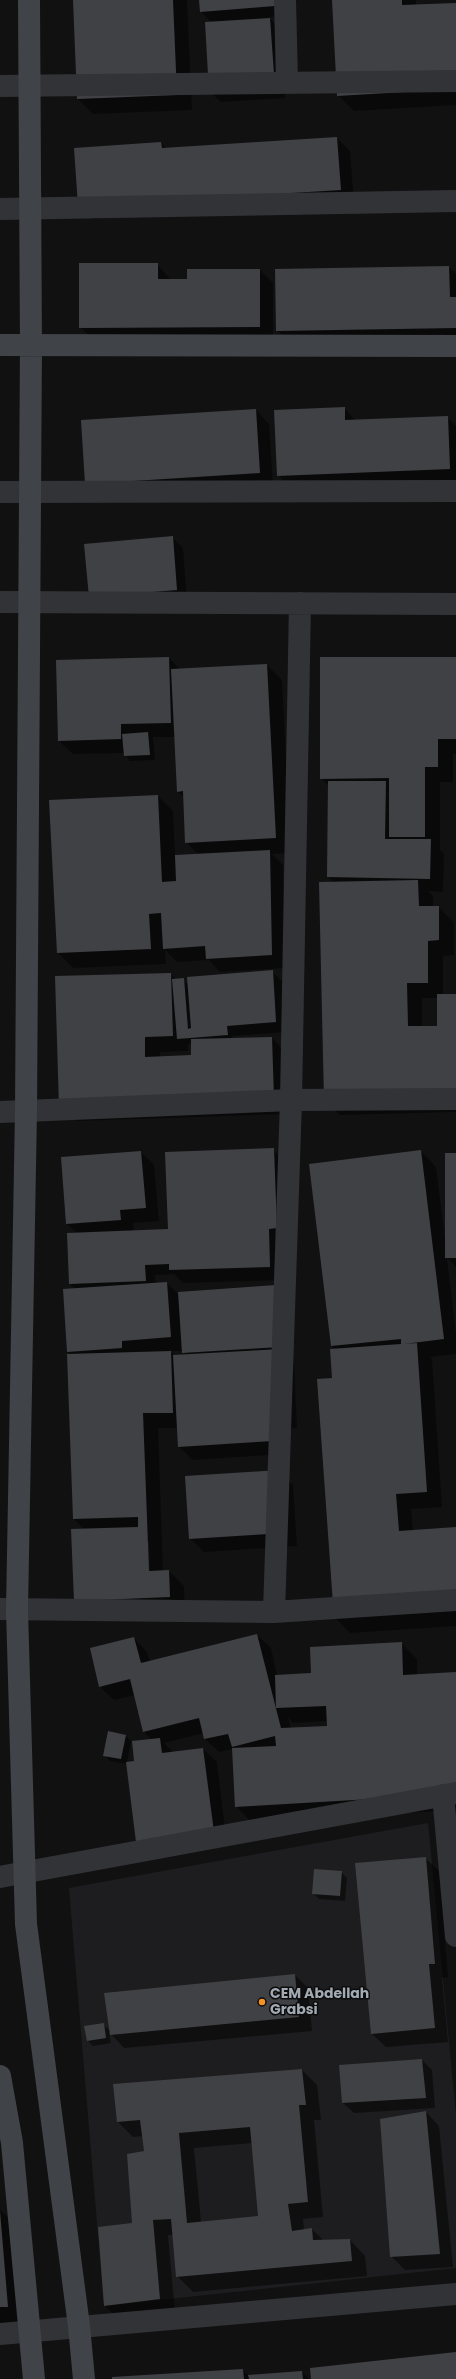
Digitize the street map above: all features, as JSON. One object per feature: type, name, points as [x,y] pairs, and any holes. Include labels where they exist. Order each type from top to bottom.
[{"type":"street","points":[[29,0],[31,86],[31,345],[26,1111],[8,1610],[26,1924],[79,2326],[84,2379]]},
{"type":"street","points":[[286,0],[287,82]]},
{"type":"street","points":[[0,86],[456,81]]},
{"type":"street","points":[[0,209],[456,201]]},
{"type":"street","points":[[0,345],[456,346]]},
{"type":"street","points":[[0,492],[456,491]]},
{"type":"street","points":[[0,602],[456,604]]},
{"type":"street","points":[[274,1612],[291,1100],[300,603]]},
{"type":"street","points":[[0,1112],[291,1100],[456,1099]]},
{"type":"street","points":[[8,1610],[274,1612],[456,1600]]},
{"type":"street","points":[[0,1877],[450,1794],[456,1936]]},
{"type":"street","points":[[0,2076],[6,2144],[34,2379]]},
{"type":"street","points":[[0,2334],[456,2294]]},
{"type":"shaded area","name":"CEM Abdellah Grabsi","points":[[428,1823],[456,2115],[456,2268],[104,2306],[69,1888]]},
{"type":"building","points":[[73,0],[173,0],[177,95],[77,99]]},
{"type":"building","points":[[199,0],[275,0],[275,6],[200,12]]},
{"type":"building","points":[[332,0],[402,0],[402,5],[456,3],[456,89],[337,96]]},
{"type":"building","points":[[270,18],[275,88],[209,92],[205,22]]},
{"type":"building","points":[[337,137],[341,190],[78,206],[74,148],[161,142],[162,148]]},
{"type":"building","points":[[79,263],[158,263],[158,279],[187,279],[187,269],[260,269],[260,327],[79,328]]},
{"type":"building","points":[[449,266],[450,297],[456,297],[456,328],[276,331],[275,269]]},
{"type":"building","points":[[345,407],[345,420],[448,416],[450,469],[277,476],[274,410]]},
{"type":"building","points":[[256,409],[260,473],[85,484],[81,420]]},
{"type":"building","points":[[173,536],[177,590],[89,597],[84,544]]},
{"type":"building","points":[[169,657],[171,723],[121,724],[121,739],[58,741],[56,660]]},
{"type":"building","points":[[320,657],[456,657],[456,739],[438,739],[438,767],[425,767],[425,837],[389,837],[389,778],[320,779]]},
{"type":"building","points":[[267,664],[276,838],[185,843],[183,791],[177,792],[171,669]]},
{"type":"building","points":[[148,732],[150,755],[124,756],[122,734]]},
{"type":"building","points":[[328,781],[386,781],[385,839],[431,839],[430,879],[327,877]]},
{"type":"building","points":[[158,795],[162,882],[176,881],[175,855],[270,850],[272,955],[206,959],[205,946],[163,949],[161,913],[149,914],[151,949],[57,953],[49,800]]},
{"type":"building","points":[[418,880],[419,906],[439,906],[439,940],[428,941],[428,983],[407,983],[408,1026],[437,1026],[437,994],[456,994],[456,1097],[324,1100],[319,882]]},
{"type":"building","points":[[273,970],[276,1022],[227,1026],[228,1035],[177,1039],[172,979],[184,978],[188,1029],[191,1028],[187,977]]},
{"type":"building","points":[[171,973],[173,1036],[145,1037],[145,1057],[191,1055],[191,1039],[272,1037],[274,1099],[59,1106],[55,976]]},
{"type":"building","points":[[274,1148],[277,1228],[269,1229],[270,1267],[169,1270],[169,1264],[145,1265],[146,1281],[69,1284],[67,1233],[168,1229],[165,1152]]},
{"type":"building","points":[[421,1150],[444,1339],[404,1344],[417,1343],[427,1492],[396,1494],[399,1531],[456,1527],[456,1610],[334,1618],[317,1379],[332,1378],[330,1349],[401,1344],[401,1339],[331,1346],[309,1164]]},
{"type":"building","points":[[141,1151],[146,1208],[120,1210],[121,1220],[66,1224],[61,1157]]},
{"type":"building","points":[[445,1153],[456,1153],[456,1258],[445,1258]]},
{"type":"building","points":[[167,1282],[171,1337],[122,1341],[122,1348],[67,1352],[63,1289]]},
{"type":"building","points":[[276,1285],[280,1347],[182,1353],[178,1292]]},
{"type":"building","points":[[281,1349],[272,1441],[178,1447],[173,1355]]},
{"type":"building","points":[[171,1351],[173,1413],[143,1413],[149,1571],[169,1570],[170,1597],[74,1601],[71,1529],[138,1527],[138,1517],[73,1519],[67,1354]]},
{"type":"building","points":[[280,1470],[284,1533],[189,1539],[185,1476]]},
{"type":"building","points":[[257,1634],[281,1728],[327,1726],[326,1706],[276,1708],[275,1675],[311,1673],[310,1647],[402,1642],[403,1675],[456,1672],[456,1794],[235,1807],[232,1748],[276,1746],[275,1736],[232,1747],[228,1734],[204,1739],[199,1718],[143,1732],[130,1679],[99,1687],[90,1648],[134,1637],[141,1663]]},
{"type":"building","points":[[108,1731],[126,1735],[121,1759],[103,1756]]},
{"type":"building","points":[[160,1738],[162,1753],[203,1748],[214,1832],[136,1842],[126,1762],[134,1761],[132,1741]]},
{"type":"building","points":[[426,1857],[435,1964],[429,1964],[435,2028],[371,2034],[355,1863]]},
{"type":"building","points":[[314,1869],[342,1871],[340,1896],[312,1894]]},
{"type":"building","points":[[295,1974],[299,2017],[110,2035],[104,1993]]},
{"type":"building","points":[[104,2023],[106,2038],[87,2041],[84,2026]]},
{"type":"building","points":[[422,2059],[426,2098],[342,2103],[339,2065]]},
{"type":"building","points":[[302,2069],[306,2105],[299,2105],[308,2202],[288,2204],[292,2231],[312,2228],[313,2240],[350,2239],[352,2261],[176,2277],[171,2219],[153,2220],[160,2299],[104,2306],[98,2227],[132,2223],[127,2154],[144,2151],[140,2120],[117,2122],[113,2084]],"holes":[[[250,2127],[258,2216],[187,2223],[179,2133]]]},
{"type":"building","points":[[426,2111],[440,2254],[390,2257],[380,2119]]},
{"type":"building","points":[[0,2211],[8,2307],[0,2307]]},
{"type":"building","points":[[456,2352],[456,2379],[311,2379],[310,2368]]},
{"type":"building","points":[[243,2369],[244,2379],[112,2379],[112,2377]]},
{"type":"building","points":[[302,2371],[303,2379],[249,2379],[248,2375]]},
{"type":"place","name":"CEM Abdellah Grabsi","points":[[262,2002]]}]
